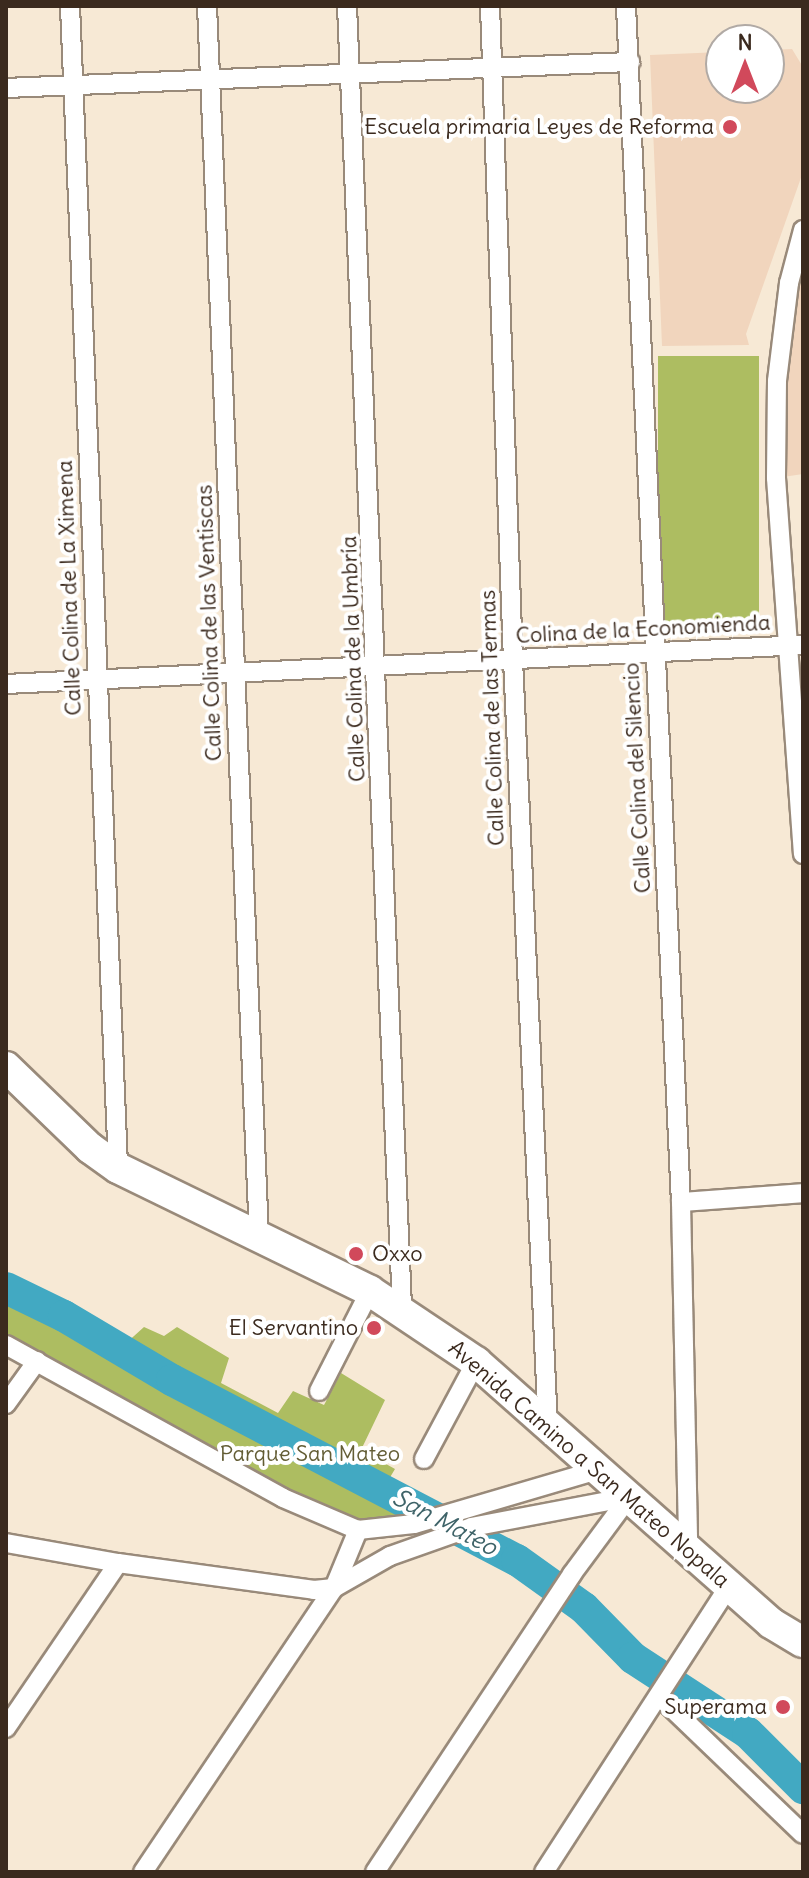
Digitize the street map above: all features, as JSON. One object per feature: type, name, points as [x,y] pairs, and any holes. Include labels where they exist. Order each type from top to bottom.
[{"type":"main road","name":"Avenida Camino a San Mateo Nopala","points":[[6,1067],[90,1148],[118,1168],[370,1291],[476,1362],[771,1623],[803,1642]]},
{"type":"street","name":"Calle Colina de La Ximena","points":[[70,6],[118,1168]]},
{"type":"street","name":"Calle Colina de las Ventiscas","points":[[207,6],[259,1238]]},
{"type":"street","name":"Calle Colina de la Umbría","points":[[347,6],[378,667],[402,1310]]},
{"type":"street","name":"Calle Colina de las Termas","points":[[490,6],[513,660],[548,1428]]},
{"type":"street","name":"Calle Colina del Silencio","points":[[626,6],[681,1202],[688,1547]]},
{"type":"street","points":[[6,88],[630,62]]},
{"type":"street","points":[[803,230],[789,283],[777,381],[776,478],[796,645],[803,854]]},
{"type":"street","name":"Colina de la Economienda","points":[[6,684],[796,645]]},
{"type":"street","points":[[681,1202],[803,1193]]},
{"type":"street","points":[[319,1391],[370,1291]]},
{"type":"street","points":[[6,1345],[283,1498],[358,1530],[414,1524],[598,1470]]},
{"type":"street","points":[[6,1404],[37,1361]]},
{"type":"street","points":[[424,1459],[476,1362]]},
{"type":"street","points":[[6,1543],[294,1589],[334,1588],[379,1562],[472,1527],[629,1497]]},
{"type":"street","points":[[375,1872],[572,1574],[629,1497]]},
{"type":"street","points":[[143,1872],[334,1588],[358,1530]]},
{"type":"street","points":[[6,1728],[118,1563]]},
{"type":"street","points":[[544,1872],[730,1585]]},
{"type":"street","points":[[662,1691],[803,1834]]},
{"type":"shaded area","points":[[785,49],[792,49],[803,67],[803,172],[746,334],[749,345],[662,346],[650,55],[705,53],[705,104],[785,104]]},
{"type":"shaded area","points":[[803,230],[803,474],[776,478],[777,381]]},
{"type":"green space","points":[[658,356],[759,356],[759,629],[658,629]]},
{"type":"green space","name":"Parque San Mateo","points":[[6,1290],[62,1310],[124,1345],[144,1327],[164,1336],[177,1327],[229,1358],[221,1383],[278,1413],[293,1391],[324,1405],[341,1373],[385,1400],[361,1450],[395,1469],[386,1484],[427,1513],[358,1530],[6,1348]]},
{"type":"waterway","name":"San Mateo","points":[[6,1288],[64,1316],[172,1380],[517,1560],[584,1608],[633,1658],[748,1733],[803,1788]]},
{"type":"place","name":"Escuela primaria Leyes de Reforma","points":[[730,127]]},
{"type":"place","name":"Oxxo","points":[[356,1254]]},
{"type":"place","name":"El Servantino","points":[[374,1328]]},
{"type":"place","name":"Superama","points":[[783,1707]]}]
